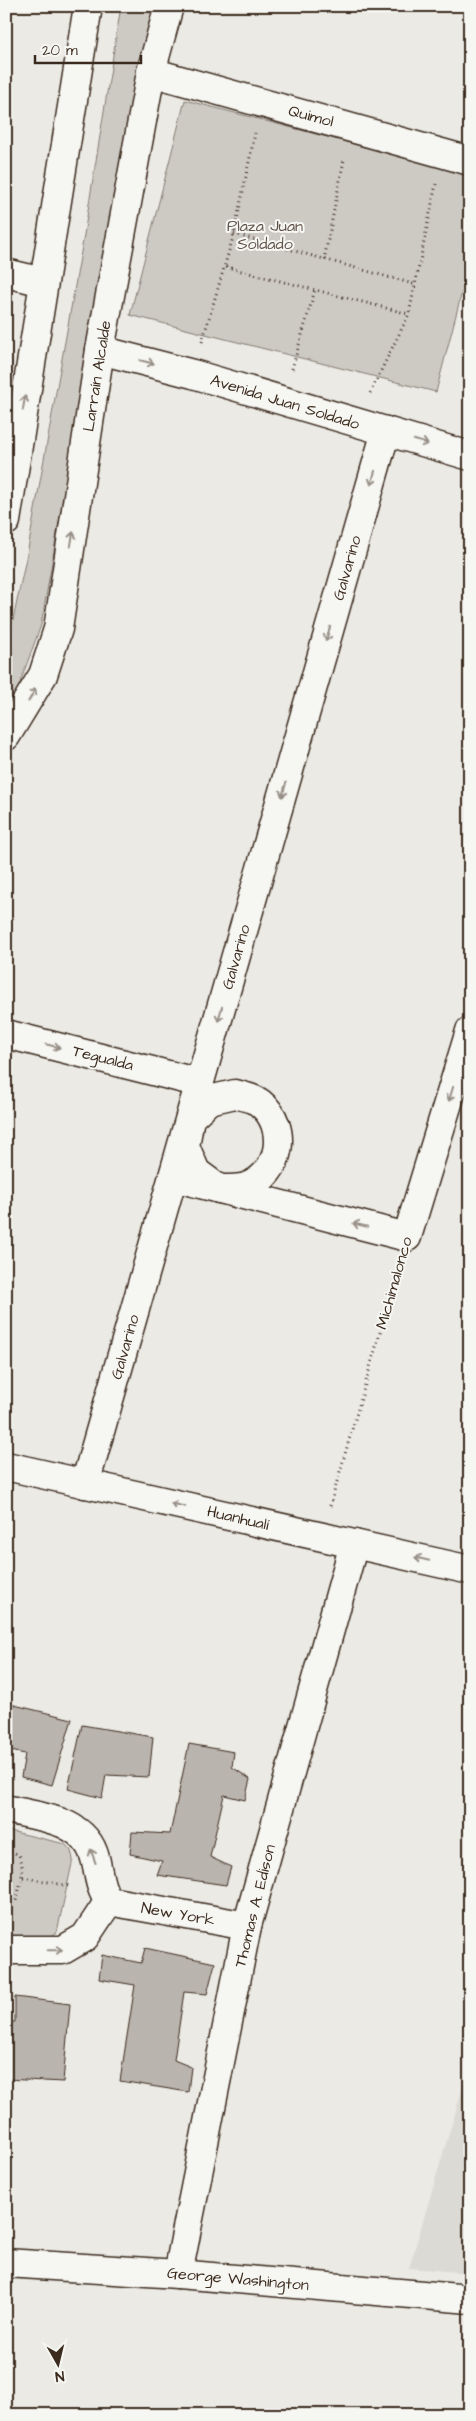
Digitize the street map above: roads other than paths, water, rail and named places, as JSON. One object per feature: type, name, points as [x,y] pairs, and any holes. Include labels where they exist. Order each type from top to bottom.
[{"type":"street","points":[[7,509],[88,6]]},
{"type":"street","name":"Larraín Alcalde","points":[[6,736],[43,675],[58,629],[100,350],[151,72],[169,6]]},
{"type":"street","name":"Quimol","points":[[151,72],[470,161]]},
{"type":"street","points":[[6,272],[43,282]]},
{"type":"street","name":"Avenida Juan Soldado","points":[[100,350],[193,374],[470,456]]},
{"type":"street","name":"Galvarino","points":[[85,1484],[386,431]]},
{"type":"street","name":"Michimalonco","points":[[219,1189],[407,1237],[470,1030]]},
{"type":"street","name":"Tegualda","points":[[6,1034],[200,1083]]},
{"type":"street","points":[[173,1177],[219,1189],[246,1187],[268,1172],[279,1148],[276,1123],[260,1102],[235,1094],[209,1100],[190,1118],[185,1146],[196,1172],[219,1189]]},
{"type":"street","name":"Huanhualí","points":[[6,1466],[470,1570]]},
{"type":"street","name":"Thomas A. Edison","points":[[178,2274],[248,1926],[354,1544]]},
{"type":"street","points":[[6,1809],[71,1825],[86,1839],[94,1855],[102,1891],[109,1901],[85,1937],[63,1950],[6,1950]]},
{"type":"street","name":"New York","points":[[109,1901],[248,1926]]},
{"type":"street","name":"George Washington","points":[[6,2263],[178,2274],[470,2299]]},
{"type":"park label","name":"Plaza Juan Soldado","points":[[265,235]]}]
